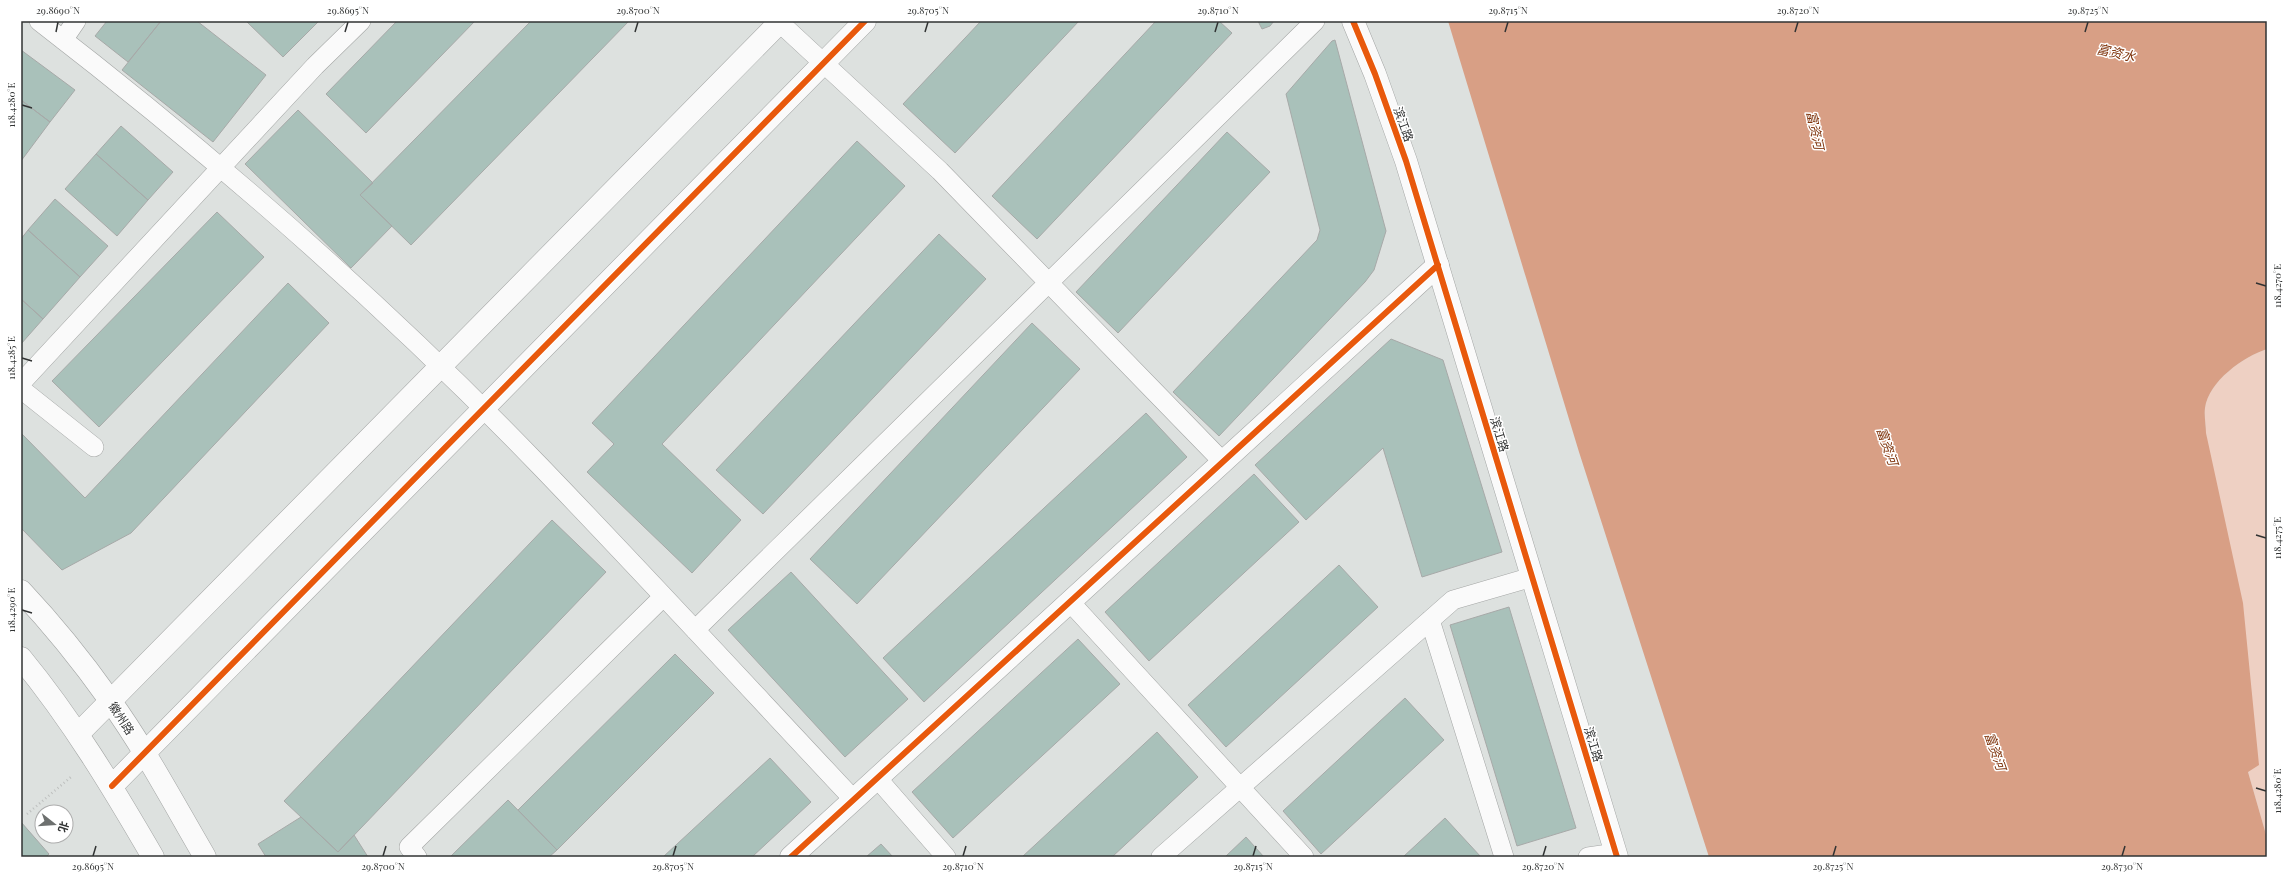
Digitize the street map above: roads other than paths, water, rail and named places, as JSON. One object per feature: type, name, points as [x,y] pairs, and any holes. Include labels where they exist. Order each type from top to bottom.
[{"type":"street","points":[[78,734],[780,21]]},
{"type":"street","points":[[112,786],[865,21]]},
{"type":"street","name":"滨江路","points":[[1352,21],[1375,74],[1406,161],[1617,855]]},
{"type":"street","points":[[791,857],[1438,265]]},
{"type":"street","name":"徽州路","points":[[21,591],[77,655],[111,701],[145,753],[205,857]]},
{"type":"street","points":[[21,658],[78,734],[94,758],[153,857]]},
{"type":"lane","points":[[39,21],[220,169],[353,286],[440,368],[538,464],[854,800]]},
{"type":"lane","points":[[64,40],[76,21]]},
{"type":"lane","points":[[21,383],[315,66],[361,21]]},
{"type":"lane","points":[[780,21],[823,63],[940,171],[1223,462]]},
{"type":"lane","points":[[694,630],[1315,21]]},
{"type":"lane","points":[[21,389],[94,447]]},
{"type":"lane","points":[[1161,857],[1453,600],[1532,577]]},
{"type":"lane","points":[[417,857],[409,847],[663,597]]},
{"type":"lane","points":[[1070,602],[1304,857]]},
{"type":"lane","points":[[1430,620],[1504,857]]},
{"type":"lane","points":[[877,778],[946,857]]},
{"type":"lane","points":[[1588,857],[1617,855]]},
{"type":"water","points":[[1448,21],[2267,21],[2267,349],[2248,358],[2228,371],[2213,389],[2208,398],[2205,414],[2206,433],[2243,603],[2259,765],[2248,772],[2267,838],[2267,857],[1709,857],[1579,452]]},
{"type":"water label","name":"富资水","points":[[2116,52]]},
{"type":"water label","name":"富资河","points":[[1816,130]]},
{"type":"water label","name":"富资河","points":[[1888,446]]},
{"type":"water label","name":"富资河","points":[[1996,751]]}]
